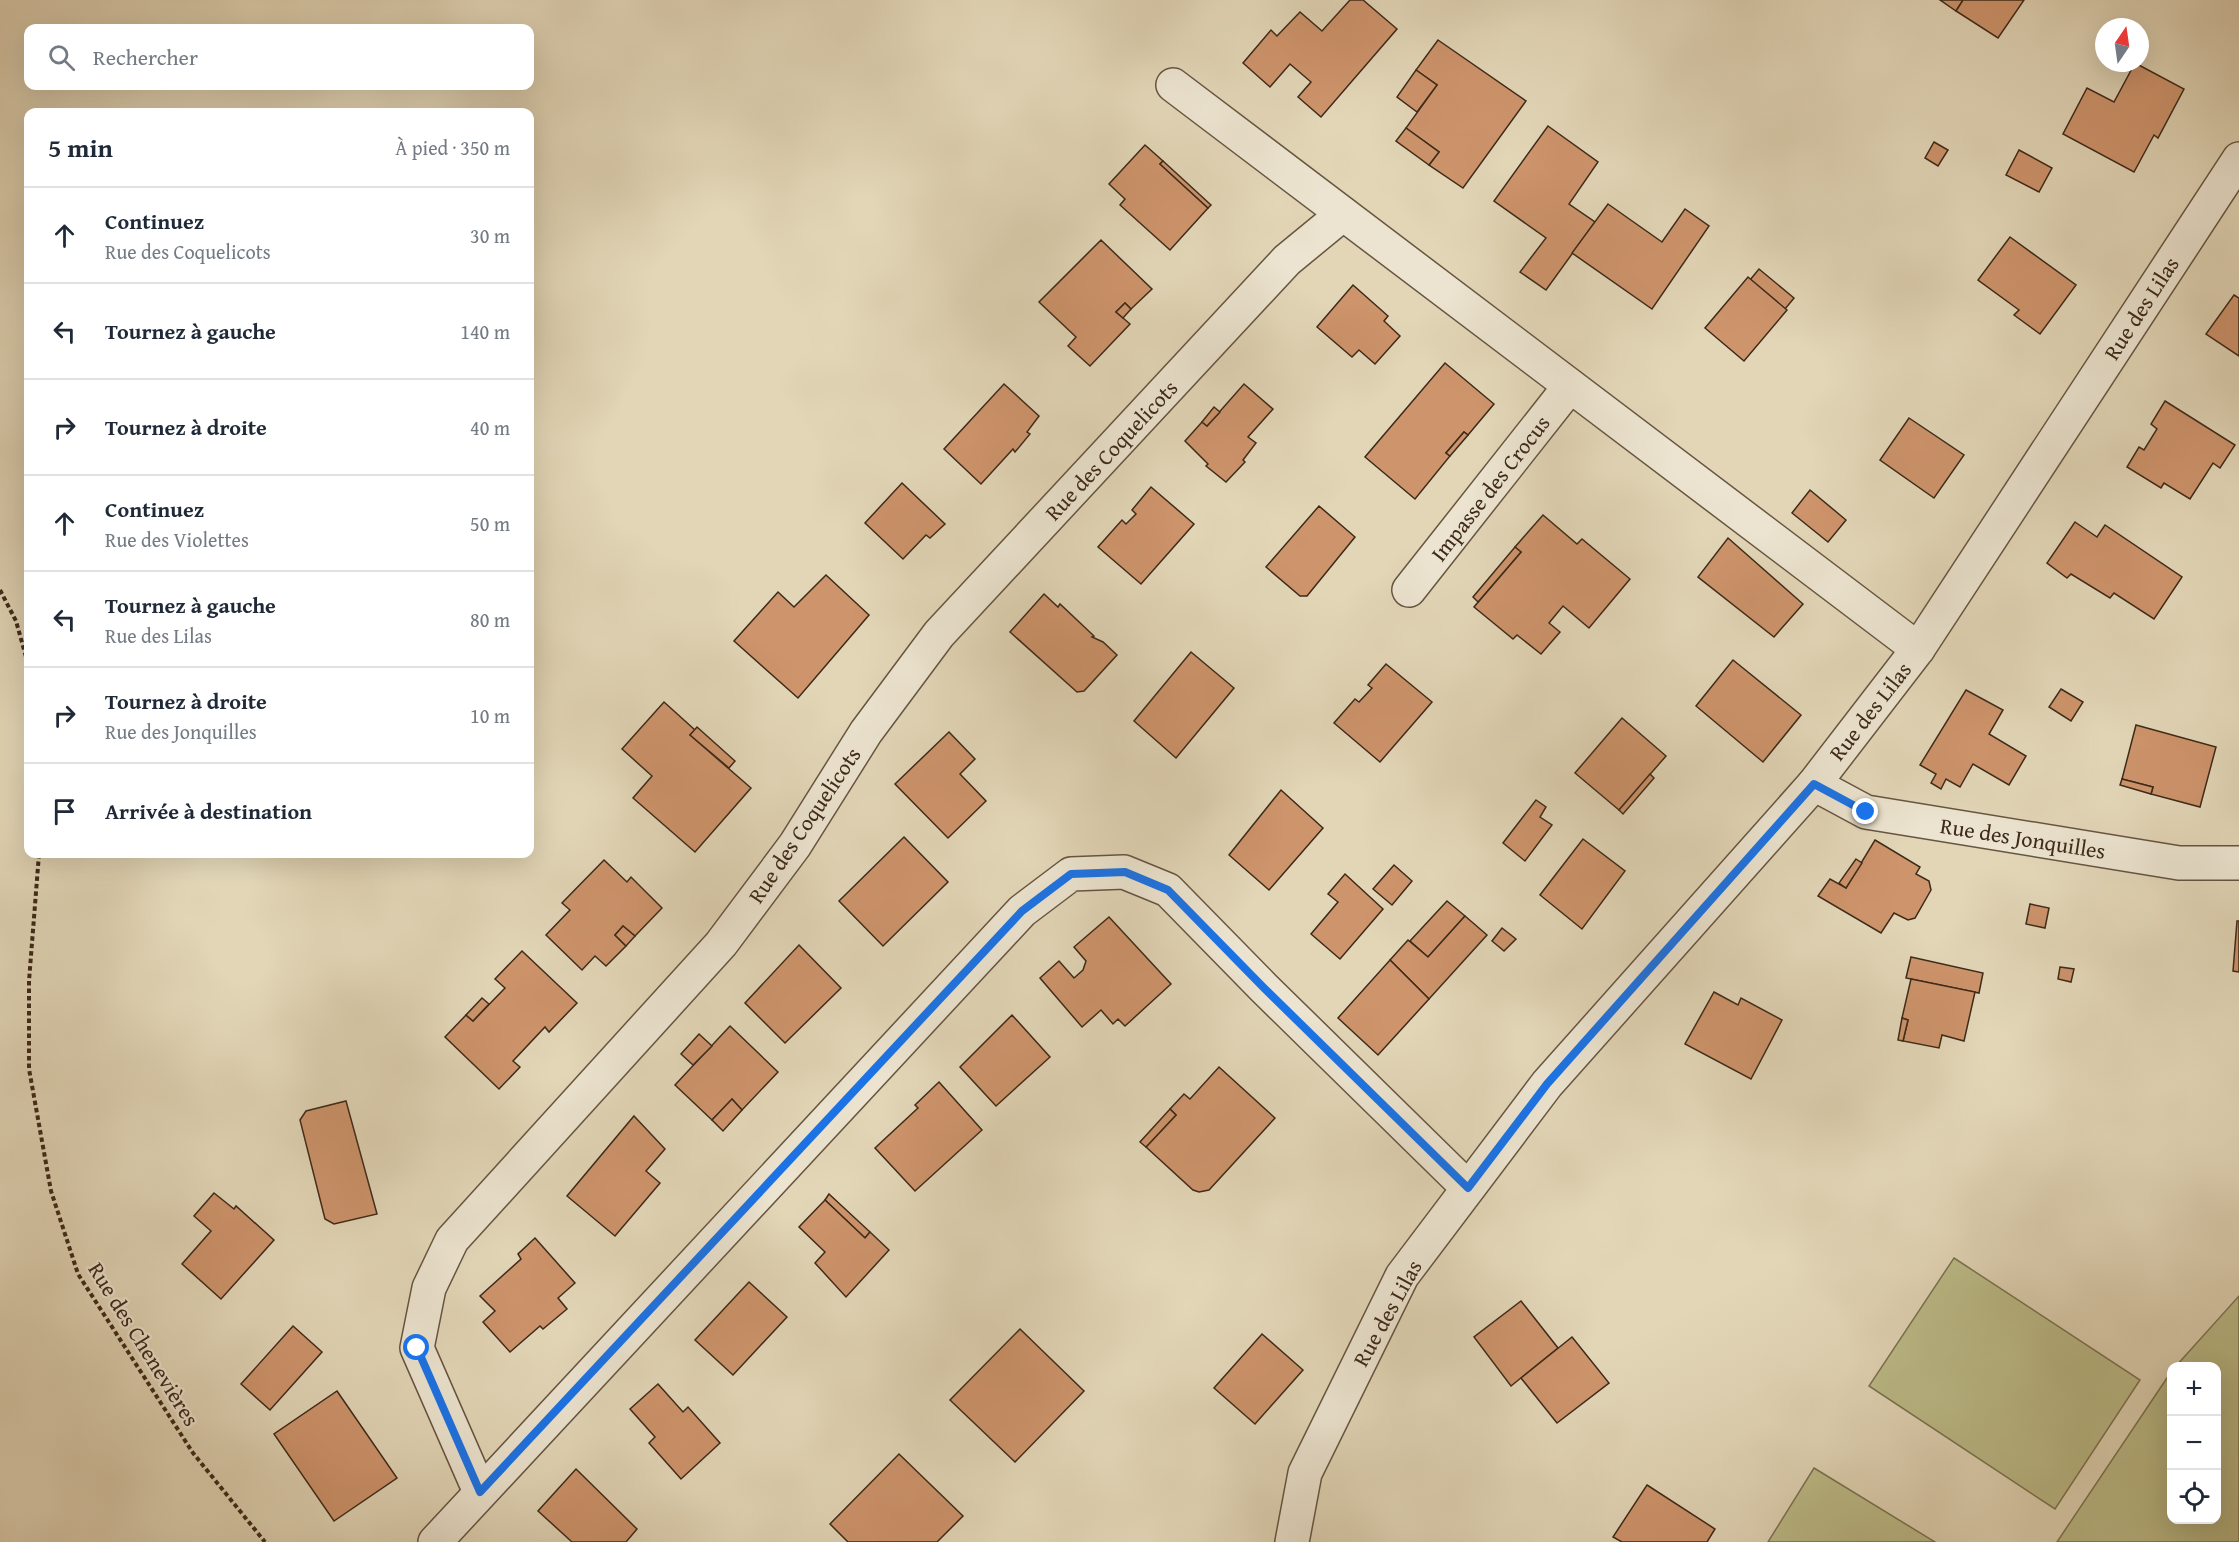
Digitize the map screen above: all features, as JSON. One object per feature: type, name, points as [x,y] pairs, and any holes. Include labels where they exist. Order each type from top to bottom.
[{"type":"street","points":[[1173,85],[1917,649]]},
{"type":"street","name":"Rue des Lilas","points":[[1292,1542],[1305,1473],[1402,1276],[1547,1084],[1814,784],[1917,649],[2239,159]]},
{"type":"street","name":"Rue des Coquelicots","points":[[480,1492],[417,1348],[429,1288],[452,1240],[721,944],[795,845],[866,732],[939,634],[1287,260],[1343,214]]},
{"type":"street","name":"Impasse des Crocus","points":[[1409,590],[1570,386]]},
{"type":"street","name":"Rue des Jonquilles","points":[[1814,784],[1866,812],[2179,863],[2239,863]]},
{"type":"street","points":[[435,1542],[1022,911],[1071,874],[1125,872],[1168,890],[1264,988],[1468,1188]]},
{"type":"path","points":[[0,590],[16,621],[24,650]]},
{"type":"path","name":"Rue des Chenevières","points":[[39,858],[29,981],[29,1069],[51,1191],[74,1263],[78,1274],[193,1453],[265,1542]]},
{"type":"green space","points":[[1954,1258],[2140,1380],[2055,1509],[1869,1386]]},
{"type":"green space","points":[[2239,1296],[2239,1542],[2057,1542],[2167,1378],[2167,1524],[2221,1524],[2221,1362],[2180,1362]]},
{"type":"green space","points":[[1814,1468],[1935,1542],[1768,1542]]},
{"type":"building","points":[[1350,0],[1363,0],[1397,29],[1321,117],[1298,97],[1311,82],[1290,64],[1270,87],[1243,63],[1271,30],[1277,36],[1300,12],[1322,31]]},
{"type":"building","points":[[1940,0],[1963,0],[1956,11]]},
{"type":"building","points":[[1963,0],[2024,0],[1998,38],[1956,11]]},
{"type":"building","points":[[1438,40],[1526,101],[1463,188],[1429,165],[1439,152],[1406,128],[1437,85],[1416,70]]},
{"type":"building","points":[[1416,70],[1437,85],[1417,112],[1397,97]]},
{"type":"building","points":[[2149,70],[2184,89],[2158,138],[2154,135],[2134,172],[2063,134],[2087,88],[2114,102],[2130,72]]},
{"type":"building","points":[[1548,126],[1598,162],[1569,204],[1595,222],[1546,290],[1520,272],[1546,238],[1494,201]]},
{"type":"building","points":[[1406,128],[1439,152],[1429,165],[1396,141]]},
{"type":"building","points":[[1934,142],[1948,150],[1938,166],[1925,158]]},
{"type":"building","points":[[1145,145],[1163,161],[1160,164],[1208,208],[1170,250],[1120,205],[1125,199],[1109,184]]},
{"type":"building","points":[[2019,150],[2052,168],[2039,192],[2006,175]]},
{"type":"building","points":[[1163,161],[1211,205],[1208,208],[1160,164]]},
{"type":"building","points":[[1608,204],[1662,242],[1685,209],[1709,226],[1652,309],[1572,253]]},
{"type":"building","points":[[2010,237],[2076,285],[2040,334],[2014,315],[2019,310],[1978,280]]},
{"type":"building","points":[[1101,240],[1152,289],[1131,309],[1125,303],[1116,312],[1130,324],[1090,366],[1068,346],[1076,337],[1039,302]]},
{"type":"building","points":[[1759,269],[1794,298],[1785,309],[1750,280]]},
{"type":"building","points":[[1748,277],[1787,310],[1744,361],[1705,328]]},
{"type":"building","points":[[1353,285],[1388,316],[1384,321],[1400,336],[1375,364],[1359,350],[1352,357],[1317,327]]},
{"type":"building","points":[[2234,295],[2239,298],[2239,356],[2206,334]]},
{"type":"building","points":[[1125,303],[1131,309],[1123,318],[1116,312]]},
{"type":"building","points":[[1445,363],[1494,404],[1468,435],[1464,432],[1446,453],[1450,456],[1415,499],[1365,457]]},
{"type":"building","points":[[1004,384],[1039,416],[1027,432],[1030,434],[1015,452],[1013,449],[981,484],[944,449]]},
{"type":"building","points":[[1244,384],[1273,409],[1248,437],[1256,443],[1243,460],[1245,462],[1226,482],[1206,466],[1208,464],[1185,441],[1202,422],[1207,426]]},
{"type":"building","points":[[2165,401],[2235,445],[2220,468],[2213,463],[2190,499],[2164,483],[2161,488],[2127,467],[2139,447],[2144,450],[2157,429],[2151,424]]},
{"type":"building","points":[[1214,407],[1220,412],[1207,426],[1202,422]]},
{"type":"building","points":[[1909,418],[1964,455],[1934,498],[1880,460]]},
{"type":"building","points":[[1464,432],[1468,435],[1450,456],[1446,453]]},
{"type":"building","points":[[902,483],[945,524],[930,538],[926,535],[903,559],[865,523]]},
{"type":"building","points":[[1151,487],[1194,524],[1141,584],[1098,547],[1122,520],[1126,524],[1136,514],[1132,510]]},
{"type":"building","points":[[1810,490],[1846,520],[1828,542],[1792,513]]},
{"type":"building","points":[[1319,506],[1355,537],[1307,596],[1300,596],[1266,567]]},
{"type":"building","points":[[1543,515],[1577,544],[1582,539],[1630,579],[1589,628],[1563,606],[1549,623],[1560,632],[1541,654],[1517,635],[1513,639],[1474,607],[1521,552],[1515,547]]},
{"type":"building","points":[[2075,522],[2097,537],[2105,525],[2182,577],[2154,619],[2114,593],[2110,598],[2071,574],[2067,578],[2047,563]]},
{"type":"building","points":[[1728,538],[1803,604],[1774,637],[1698,577]]},
{"type":"building","points":[[1515,547],[1521,552],[1478,602],[1473,597]]},
{"type":"building","points":[[826,575],[869,615],[798,698],[734,641],[778,592],[794,607]]},
{"type":"building","points":[[1044,594],[1058,607],[1060,604],[1094,636],[1092,637],[1103,642],[1117,655],[1084,691],[1077,692],[1010,632]]},
{"type":"building","points":[[1191,652],[1234,688],[1176,758],[1134,721]]},
{"type":"building","points":[[1733,660],[1801,715],[1763,762],[1696,706]]},
{"type":"building","points":[[1386,664],[1432,702],[1380,762],[1334,723],[1355,699],[1359,702],[1372,688],[1368,685]]},
{"type":"building","points":[[2061,689],[2083,702],[2071,721],[2049,707]]},
{"type":"building","points":[[1966,690],[2003,710],[1989,734],[2026,756],[2009,785],[1973,764],[1960,787],[1946,779],[1941,789],[1931,783],[1936,774],[1920,765]]},
{"type":"building","points":[[664,702],[695,730],[690,735],[751,788],[695,852],[633,798],[652,776],[622,749]]},
{"type":"building","points":[[1622,718],[1666,756],[1619,810],[1575,773]]},
{"type":"building","points":[[2136,725],[2216,747],[2200,807],[2151,794],[2153,787],[2122,779]]},
{"type":"building","points":[[697,727],[735,761],[729,768],[690,735]]},
{"type":"building","points":[[949,732],[975,759],[960,774],[986,801],[948,838],[895,784]]},
{"type":"building","points":[[1650,774],[1654,778],[1623,814],[1619,810]]},
{"type":"building","points":[[2122,779],[2153,787],[2151,794],[2120,785]]},
{"type":"building","points":[[1281,790],[1323,828],[1269,890],[1229,855]]},
{"type":"building","points":[[1536,800],[1546,807],[1540,817],[1552,825],[1525,861],[1503,843]]},
{"type":"building","points":[[904,837],[948,882],[883,946],[839,901]]},
{"type":"building","points":[[1583,839],[1625,871],[1582,929],[1540,895]]},
{"type":"building","points":[[1875,840],[1920,867],[1916,874],[1929,881],[1931,890],[1915,918],[1908,920],[1894,913],[1881,933],[1818,896],[1830,879],[1846,888]]},
{"type":"building","points":[[1856,859],[1862,863],[1846,888],[1839,883]]},
{"type":"building","points":[[604,860],[627,882],[631,877],[662,908],[635,936],[623,926],[615,935],[626,946],[606,966],[595,956],[582,970],[546,935],[570,910],[562,903]]},
{"type":"building","points":[[1394,865],[1412,881],[1392,905],[1373,889]]},
{"type":"building","points":[[1345,874],[1383,909],[1340,959],[1311,934],[1338,902],[1328,894]]},
{"type":"building","points":[[1447,901],[1465,916],[1428,957],[1410,941]]},
{"type":"building","points":[[2030,904],[2049,908],[2045,928],[2026,924]]},
{"type":"building","points":[[1465,916],[1487,935],[1429,999],[1390,960],[1408,940],[1428,957]]},
{"type":"building","points":[[1109,917],[1171,984],[1125,1026],[1118,1019],[1113,1024],[1101,1010],[1082,1027],[1040,978],[1059,961],[1074,978],[1083,970],[1086,961],[1074,947]]},
{"type":"building","points":[[2237,921],[2239,921],[2239,972],[2233,971]]},
{"type":"building","points":[[623,926],[635,936],[626,946],[615,935]]},
{"type":"building","points":[[1502,928],[1516,939],[1504,951],[1492,941]]},
{"type":"building","points":[[799,945],[841,988],[785,1043],[745,1003]]},
{"type":"building","points":[[522,951],[577,1003],[549,1032],[545,1027],[513,1061],[520,1067],[499,1089],[445,1037],[466,1015],[473,1021],[505,988],[495,979]]},
{"type":"building","points":[[1911,957],[1983,973],[1979,993],[1906,978]]},
{"type":"building","points":[[1390,960],[1429,999],[1378,1055],[1338,1018]]},
{"type":"building","points":[[2060,967],[2074,969],[2071,982],[2058,979]]},
{"type":"building","points":[[1911,979],[1975,992],[1964,1041],[1942,1035],[1939,1048],[1903,1041],[1908,1020],[1902,1018]]},
{"type":"building","points":[[1714,992],[1738,1005],[1741,998],[1782,1020],[1751,1079],[1685,1044]]},
{"type":"building","points":[[482,998],[489,1004],[473,1021],[466,1015]]},
{"type":"building","points":[[1012,1015],[1050,1057],[996,1106],[960,1067]]},
{"type":"building","points":[[1902,1018],[1908,1020],[1903,1041],[1898,1040]]},
{"type":"building","points":[[730,1026],[778,1072],[742,1110],[732,1099],[712,1120],[675,1085]]},
{"type":"building","points":[[699,1034],[712,1046],[693,1065],[681,1054]]},
{"type":"building","points":[[1219,1067],[1275,1118],[1209,1190],[1199,1192],[1193,1190],[1146,1147],[1176,1115],[1170,1109],[1184,1094],[1190,1099]]},
{"type":"building","points":[[939,1082],[982,1130],[915,1191],[875,1148],[918,1108],[915,1105]]},
{"type":"building","points":[[732,1099],[742,1110],[723,1131],[712,1120]]},
{"type":"building","points":[[346,1101],[377,1214],[334,1224],[325,1219],[300,1120],[306,1111]]},
{"type":"building","points":[[1170,1109],[1176,1115],[1146,1147],[1140,1142]]},
{"type":"building","points":[[634,1116],[665,1149],[646,1171],[660,1183],[615,1236],[567,1196]]},
{"type":"building","points":[[214,1193],[234,1209],[236,1206],[274,1240],[221,1299],[182,1264],[211,1231],[194,1216]]},
{"type":"building","points":[[829,1194],[870,1232],[865,1238],[825,1200]]},
{"type":"building","points":[[825,1200],[865,1238],[870,1232],[889,1250],[846,1297],[815,1263],[825,1252],[799,1227]]},
{"type":"building","points":[[535,1238],[575,1283],[558,1298],[567,1309],[543,1329],[540,1326],[510,1352],[483,1322],[495,1311],[480,1296],[521,1259],[518,1254]]},
{"type":"building","points":[[749,1282],[787,1317],[733,1375],[695,1340]]},
{"type":"building","points":[[1521,1301],[1558,1348],[1511,1386],[1474,1337]]},
{"type":"building","points":[[293,1326],[322,1352],[270,1410],[241,1384]]},
{"type":"building","points":[[1020,1329],[1084,1391],[1015,1462],[950,1400]]},
{"type":"building","points":[[1262,1334],[1303,1370],[1255,1424],[1214,1388]]},
{"type":"building","points":[[1572,1337],[1609,1383],[1557,1423],[1521,1378]]},
{"type":"building","points":[[658,1384],[683,1412],[688,1407],[720,1443],[681,1479],[649,1443],[655,1437],[630,1409]]},
{"type":"building","points":[[337,1391],[397,1478],[334,1521],[274,1434]]},
{"type":"building","points":[[899,1454],[963,1516],[937,1542],[848,1542],[830,1524]]},
{"type":"building","points":[[576,1469],[637,1529],[626,1542],[572,1542],[538,1511]]},
{"type":"building","points":[[1647,1485],[1715,1529],[1707,1542],[1622,1542],[1613,1537]]},
{"type":"route","points":[[417,1348],[480,1492],[1022,911],[1071,874],[1125,872],[1168,890],[1264,988],[1468,1188],[1547,1084],[1814,784],[1866,812]]}]
